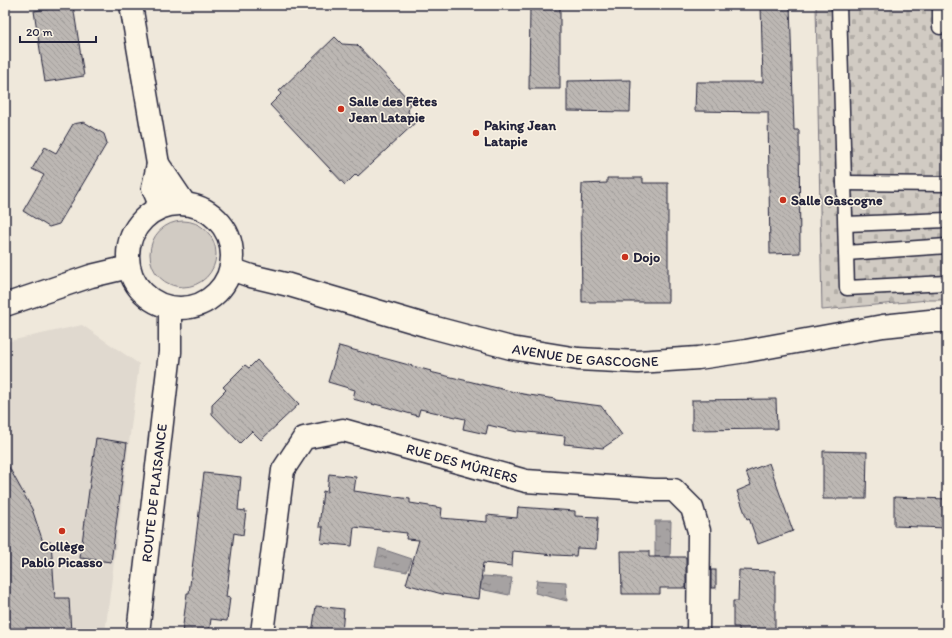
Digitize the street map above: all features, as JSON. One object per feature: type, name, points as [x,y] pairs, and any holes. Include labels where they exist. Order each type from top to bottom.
[{"type":"main road","points":[[131,5],[158,164],[153,188],[161,207]]},
{"type":"main road","points":[[158,164],[185,204]]},
{"type":"main road","points":[[185,204],[201,208],[220,222],[229,237],[232,261],[227,279],[216,295],[199,305],[180,309],[170,308],[159,304],[148,298],[139,289],[133,279],[129,267],[128,246],[136,227],[151,212],[161,207],[185,204]]},
{"type":"main road","points":[[5,305],[91,276],[129,267]]},
{"type":"main road","name":"AVENUE DE GASCOGNE","points":[[231,269],[428,326],[511,348],[578,359],[638,362],[698,358],[746,351],[883,326],[930,321],[947,321]]},
{"type":"main road","name":"ROUTE DE PLAISANCE","points":[[170,352],[199,305]]},
{"type":"main road","name":"ROUTE DE PLAISANCE","points":[[138,633],[170,352],[170,308]]},
{"type":"main road","name":"RUE DES MÛRIERS","points":[[262,633],[283,470],[304,438],[343,430],[526,481],[654,490],[674,490],[692,508],[699,532],[698,633]]},
{"type":"lane","points":[[839,5],[847,288],[947,283]]},
{"type":"lane","points":[[940,5],[940,27]]},
{"type":"lane","points":[[844,183],[947,184]]},
{"type":"lane","points":[[846,224],[947,220]]},
{"type":"lane","points":[[846,253],[947,246]]},
{"type":"shaded area","name":"Collège Pablo Picasso","points":[[82,325],[139,364],[105,633],[5,633],[5,342]]},
{"type":"green space","points":[[816,5],[947,5],[947,300],[928,300],[822,310]]},
{"type":"green space","points":[[183,221],[196,224],[206,231],[213,241],[216,254],[213,267],[206,277],[196,284],[183,287],[170,284],[160,277],[153,267],[150,254],[153,241],[160,231],[170,224]]},
{"type":"water","points":[[655,521],[671,521],[670,557],[655,557]]},
{"type":"water","points":[[379,548],[412,559],[407,572],[375,566]]},
{"type":"water","points":[[483,576],[512,578],[509,595],[480,589]]},
{"type":"water","points":[[537,580],[566,582],[567,601],[535,593]]},
{"type":"building","points":[[73,5],[84,76],[45,82],[34,11]]},
{"type":"building","points":[[530,5],[560,5],[560,89],[529,89]]},
{"type":"building","points":[[761,5],[790,5],[794,130],[799,130],[800,253],[770,254],[768,112],[695,111],[696,82],[763,82]]},
{"type":"building","name":"Salle des Fêtes Jean Latapie","points":[[335,37],[342,44],[357,45],[410,101],[408,112],[417,121],[358,176],[356,174],[345,185],[270,105],[281,94],[279,91]]},
{"type":"building","points":[[631,80],[630,112],[567,111],[567,81]]},
{"type":"building","points":[[84,122],[104,134],[107,143],[59,224],[49,227],[23,211],[44,175],[32,169],[45,147],[56,153],[73,124]]},
{"type":"building","name":"Dojo","points":[[607,178],[643,178],[643,183],[668,183],[668,302],[582,302],[582,184],[607,183]]},
{"type":"building","points":[[339,346],[431,371],[430,372],[523,394],[601,406],[622,435],[603,448],[564,444],[565,436],[517,432],[488,425],[486,434],[463,429],[465,419],[420,409],[418,416],[353,399],[355,390],[328,382]]},
{"type":"building","points":[[257,360],[299,404],[261,440],[252,431],[240,443],[212,414],[212,404],[226,390],[223,387],[245,365],[249,368]]},
{"type":"building","points":[[776,399],[777,429],[692,430],[692,400]]},
{"type":"building","points":[[96,438],[127,443],[111,562],[80,558]]},
{"type":"building","points":[[823,451],[867,452],[866,499],[823,499]]},
{"type":"building","points":[[5,460],[32,509],[43,542],[51,542],[55,598],[69,598],[71,633],[5,633]]},
{"type":"building","points":[[769,463],[793,531],[758,544],[749,518],[747,519],[737,491],[751,485],[746,472]]},
{"type":"building","points":[[204,473],[241,477],[238,510],[246,511],[243,535],[234,533],[226,597],[230,598],[227,621],[211,619],[209,633],[182,633],[187,593],[189,593]]},
{"type":"building","points":[[329,474],[356,477],[354,491],[410,499],[410,503],[442,508],[441,518],[487,522],[487,515],[517,518],[518,507],[575,511],[575,516],[598,517],[596,549],[577,548],[576,556],[513,551],[512,566],[483,563],[479,599],[442,594],[406,584],[419,540],[406,539],[407,533],[354,527],[352,546],[321,543],[323,527],[319,527],[323,491],[327,492]]},
{"type":"building","points":[[894,497],[947,499],[947,528],[894,526]]},
{"type":"building","points":[[621,551],[649,551],[649,557],[686,557],[686,588],[660,588],[660,594],[622,594]]},
{"type":"building","points":[[711,570],[716,570],[716,588],[711,588]]},
{"type":"building","points":[[739,570],[775,571],[775,633],[739,633],[739,627],[733,627],[733,601],[738,601]]},
{"type":"building","points":[[316,606],[344,609],[342,633],[312,633]]},
{"type":"place","name":"Salle des Fêtes Jean Latapie","points":[[341,109]]},
{"type":"place","name":"Paking Jean Latapie","points":[[476,133]]},
{"type":"place","name":"Salle Gascogne","points":[[783,200]]},
{"type":"place","name":"Dojo","points":[[625,257]]},
{"type":"place","name":"Collège Pablo Picasso","points":[[62,531]]}]
